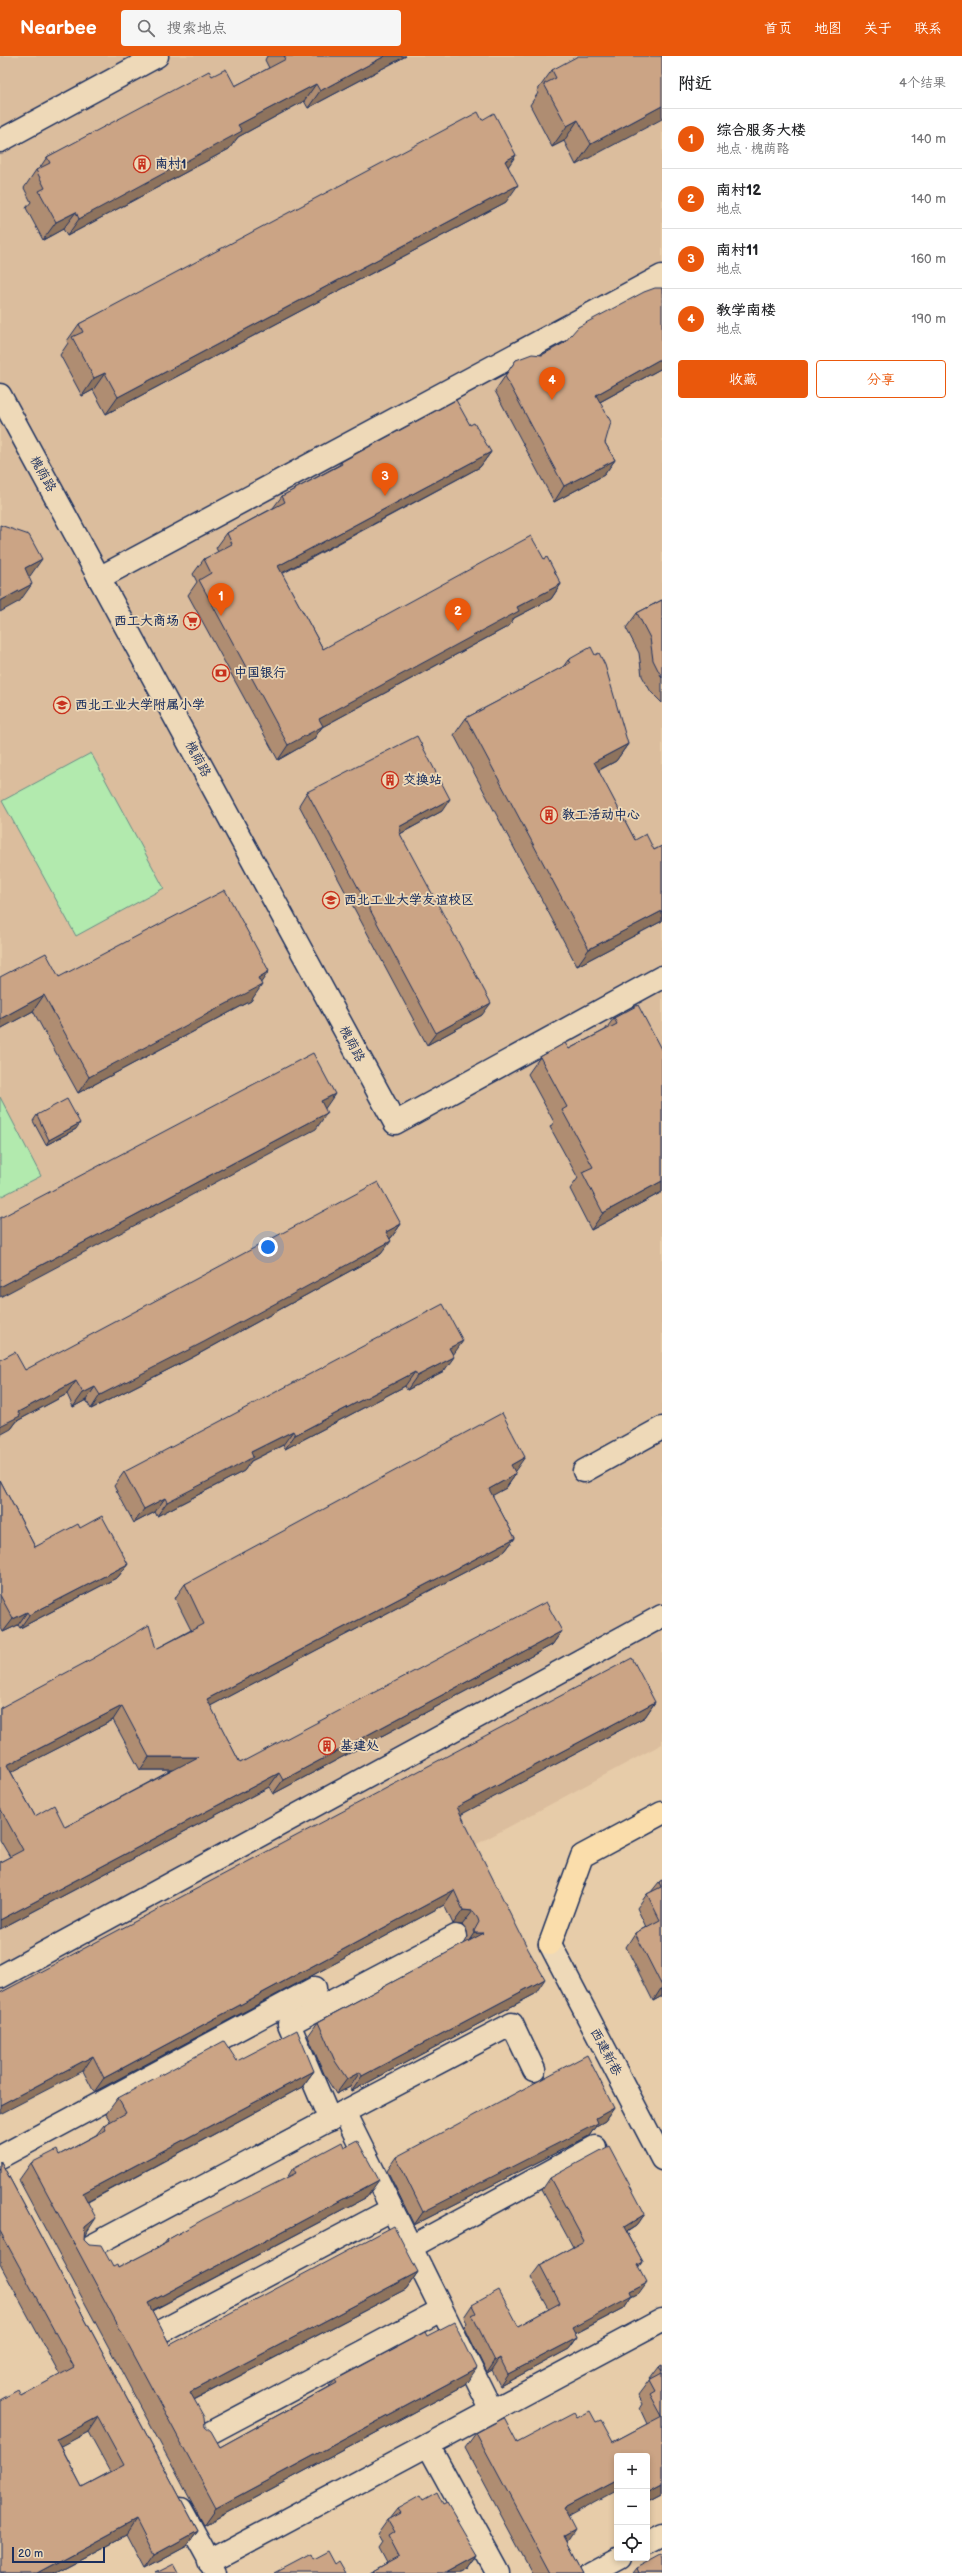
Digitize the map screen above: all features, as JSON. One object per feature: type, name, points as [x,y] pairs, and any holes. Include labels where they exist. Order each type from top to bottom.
[{"type":"main road","points":[[550,1944],[582,1856],[662,1813]]},
{"type":"street","points":[[0,141],[157,56]]},
{"type":"street","points":[[99,578],[662,276]]},
{"type":"street","name":"槐荫路","points":[[0,395],[395,1123],[662,977]]},
{"type":"street","points":[[584,1471],[662,1428]]},
{"type":"street","points":[[0,1977],[662,1616]]},
{"type":"street","points":[[456,1936],[289,2024],[337,2116],[392,2209],[492,2412]]},
{"type":"street","name":"西建新巷","points":[[550,1944],[662,2159]]},
{"type":"street","points":[[1,2168],[315,1988]]},
{"type":"street","points":[[84,2250],[512,2024],[534,2070]]},
{"type":"street","points":[[410,2247],[595,2147]]},
{"type":"street","points":[[158,2333],[392,2209]]},
{"type":"street","points":[[204,2436],[441,2310]]},
{"type":"street","points":[[172,2492],[212,2567],[428,2445],[662,2320]]},
{"type":"street","points":[[428,2445],[498,2573]]},
{"type":"street","points":[[650,2541],[662,2535]]},
{"type":"street","points":[[591,2573],[614,2561]]},
{"type":"shaded area","name":"西北工业大学友谊校区","points":[[0,56],[662,56],[662,1744],[0,2102]]},
{"type":"green space","points":[[91,753],[164,888],[76,936],[2,801]]},
{"type":"green space","points":[[0,1097],[41,1176],[0,1197]]},
{"type":"building","points":[[284,56],[385,56],[320,91],[316,84],[238,125],[242,131],[79,219],[76,212],[56,222],[39,191],[45,188],[36,170],[50,163],[47,157],[209,71],[212,76],[226,69],[235,86],[286,59]]},
{"type":"building","points":[[578,56],[662,56],[662,106],[591,144],[578,120],[567,126],[544,84],[556,78],[552,70]]},
{"type":"building","points":[[478,112],[482,120],[494,113],[516,155],[505,161],[518,185],[118,397],[105,373],[94,378],[72,337],[83,332],[79,324]]},
{"type":"building","points":[[655,288],[662,288],[662,358],[596,395],[611,422],[605,443],[615,460],[564,486],[505,376],[516,360],[532,354],[542,355],[564,343],[578,327],[644,292]]},
{"type":"building","points":[[456,400],[470,425],[474,423],[491,452],[278,566],[323,649],[531,536],[544,559],[547,557],[561,584],[517,607],[519,611],[319,719],[323,726],[288,745],[199,580],[211,573],[204,559],[232,544],[227,533],[285,502],[282,496],[342,464],[341,462]]},
{"type":"building","points":[[0,525],[29,535],[42,559],[25,568],[32,584],[0,601]]},
{"type":"building","points":[[662,600],[662,678],[653,660],[650,638],[637,613]]},
{"type":"building","name":"教工活动中心","points":[[591,647],[595,655],[599,653],[605,665],[628,744],[594,762],[635,840],[646,834],[654,850],[662,846],[662,911],[589,949],[466,718],[570,663],[568,660]]},
{"type":"building","points":[[417,736],[450,799],[399,827],[401,831],[399,832],[491,1003],[436,1033],[307,792]]},
{"type":"building","points":[[225,890],[269,971],[258,978],[262,985],[89,1077],[44,995],[0,1019],[0,977],[46,953],[59,977]]},
{"type":"building","points":[[638,1005],[662,1051],[662,1181],[603,1213],[582,1172],[593,1167],[562,1110],[567,1107],[540,1057],[565,1043],[569,1049],[617,1024],[614,1018]]},
{"type":"building","points":[[313,1053],[335,1094],[321,1101],[327,1113],[0,1287],[0,1218]]},
{"type":"building","points":[[67,1099],[80,1123],[49,1140],[37,1115]]},
{"type":"building","points":[[378,1182],[401,1224],[386,1232],[391,1241],[204,1342],[100,1395],[95,1387],[83,1393],[76,1381],[18,1412],[20,1416],[0,1426],[0,1360],[15,1352],[25,1370]]},
{"type":"building","points":[[443,1304],[463,1341],[449,1348],[454,1357],[417,1376],[415,1372],[295,1435],[293,1431],[251,1452],[253,1457],[230,1470],[167,1502],[165,1498],[144,1509],[124,1472]]},
{"type":"building","points":[[502,1413],[525,1457],[511,1465],[516,1474],[489,1489],[515,1538],[207,1699],[240,1763],[546,1602],[562,1631],[283,1780],[279,1773],[0,1920],[0,1862],[23,1850],[0,1808],[0,1708],[94,1658],[149,1625],[156,1649],[204,1624],[185,1584]],"holes":[[[122,1706],[149,1757],[198,1757],[65,1827],[54,1805],[35,1816],[7,1765]]]},
{"type":"building","points":[[0,1480],[35,1547],[78,1524],[80,1528],[102,1516],[128,1564],[29,1615],[27,1612],[13,1619],[0,1595]]},
{"type":"building","points":[[632,1658],[655,1702],[457,1807],[528,1949],[545,1979],[362,2076],[360,2072],[347,2079],[335,2061],[318,2022],[484,1933],[475,1933],[474,1931],[479,1922],[477,1916],[473,1911],[463,1910],[454,1890],[104,2078],[93,2056],[0,2105],[0,1993]]},
{"type":"building","points":[[662,1880],[662,1986],[635,1933],[660,1920],[647,1894],[661,1887],[659,1882]]},
{"type":"building","points":[[297,2030],[314,2071],[83,2193],[96,2218],[85,2227],[84,2239],[89,2244],[101,2245],[113,2267],[117,2265],[118,2268],[168,2242],[167,2240],[204,2219],[296,2173],[293,2168],[342,2142],[344,2147],[357,2140],[379,2180],[148,2303],[170,2345],[394,2226],[418,2272],[190,2392],[204,2417],[205,2426],[211,2431],[220,2447],[337,2383],[335,2380],[425,2332],[427,2336],[454,2322],[477,2368],[216,2508],[31,2163],[57,2150],[59,2155],[106,2130],[104,2125],[126,2113],[118,2098],[224,2041],[237,2061]]},
{"type":"building","points":[[587,2055],[614,2108],[596,2118],[598,2123],[423,2212],[396,2157]]},
{"type":"building","points":[[609,2146],[645,2214],[624,2227],[643,2262],[638,2265],[647,2282],[630,2291],[632,2296],[572,2328],[577,2338],[508,2374],[500,2358],[495,2361],[472,2315],[476,2313],[472,2305],[499,2290],[518,2326],[560,2303],[540,2265],[584,2241],[550,2178]]},
{"type":"building","points":[[0,2160],[198,2531],[154,2555],[136,2520],[37,2573],[0,2573],[0,2400],[18,2390],[21,2396],[74,2367],[0,2231]],"holes":[[[98,2417],[124,2465],[82,2487],[57,2439]]]},
{"type":"building","points":[[662,2373],[662,2416],[650,2394],[655,2391],[649,2380]]},
{"type":"building","points":[[590,2411],[596,2422],[601,2420],[613,2442],[662,2416],[662,2483],[650,2489],[650,2453],[614,2453],[614,2482],[564,2508],[575,2529],[564,2535],[584,2573],[551,2573],[476,2433],[504,2418],[517,2443],[574,2413],[577,2418]]},
{"type":"building","points":[[437,2493],[443,2505],[447,2503],[478,2556],[447,2573],[370,2573],[399,2557],[388,2536],[394,2532],[387,2520],[400,2513],[397,2509],[420,2496],[423,2501]]},
{"type":"building","points":[[328,2551],[335,2564],[339,2561],[346,2573],[275,2573],[311,2554],[313,2559]]},
{"type":"building","points":[[660,2555],[662,2559],[662,2573],[638,2573],[636,2568]]},
{"type":"building","points":[[173,2564],[178,2573],[155,2573]]},
{"type":"place","name":"南村1","points":[[142,164]]},
{"type":"place","name":"教学南楼","points":[[552,400]]},
{"type":"place","name":"南村11","points":[[385,496]]},
{"type":"place","name":"综合服务大楼","points":[[221,616]]},
{"type":"place","name":"西工大商场","points":[[192,621]]},
{"type":"place","name":"南村12","points":[[458,631]]},
{"type":"place","name":"中国银行","points":[[221,673]]},
{"type":"place","name":"西北工业大学附属小学","points":[[62,705]]},
{"type":"place","name":"交换站","points":[[390,780]]},
{"type":"place","name":"教工活动中心","points":[[549,815]]},
{"type":"place","name":"西北工业大学友谊校区","points":[[331,900]]},
{"type":"place","name":"基建处","points":[[327,1746]]}]
